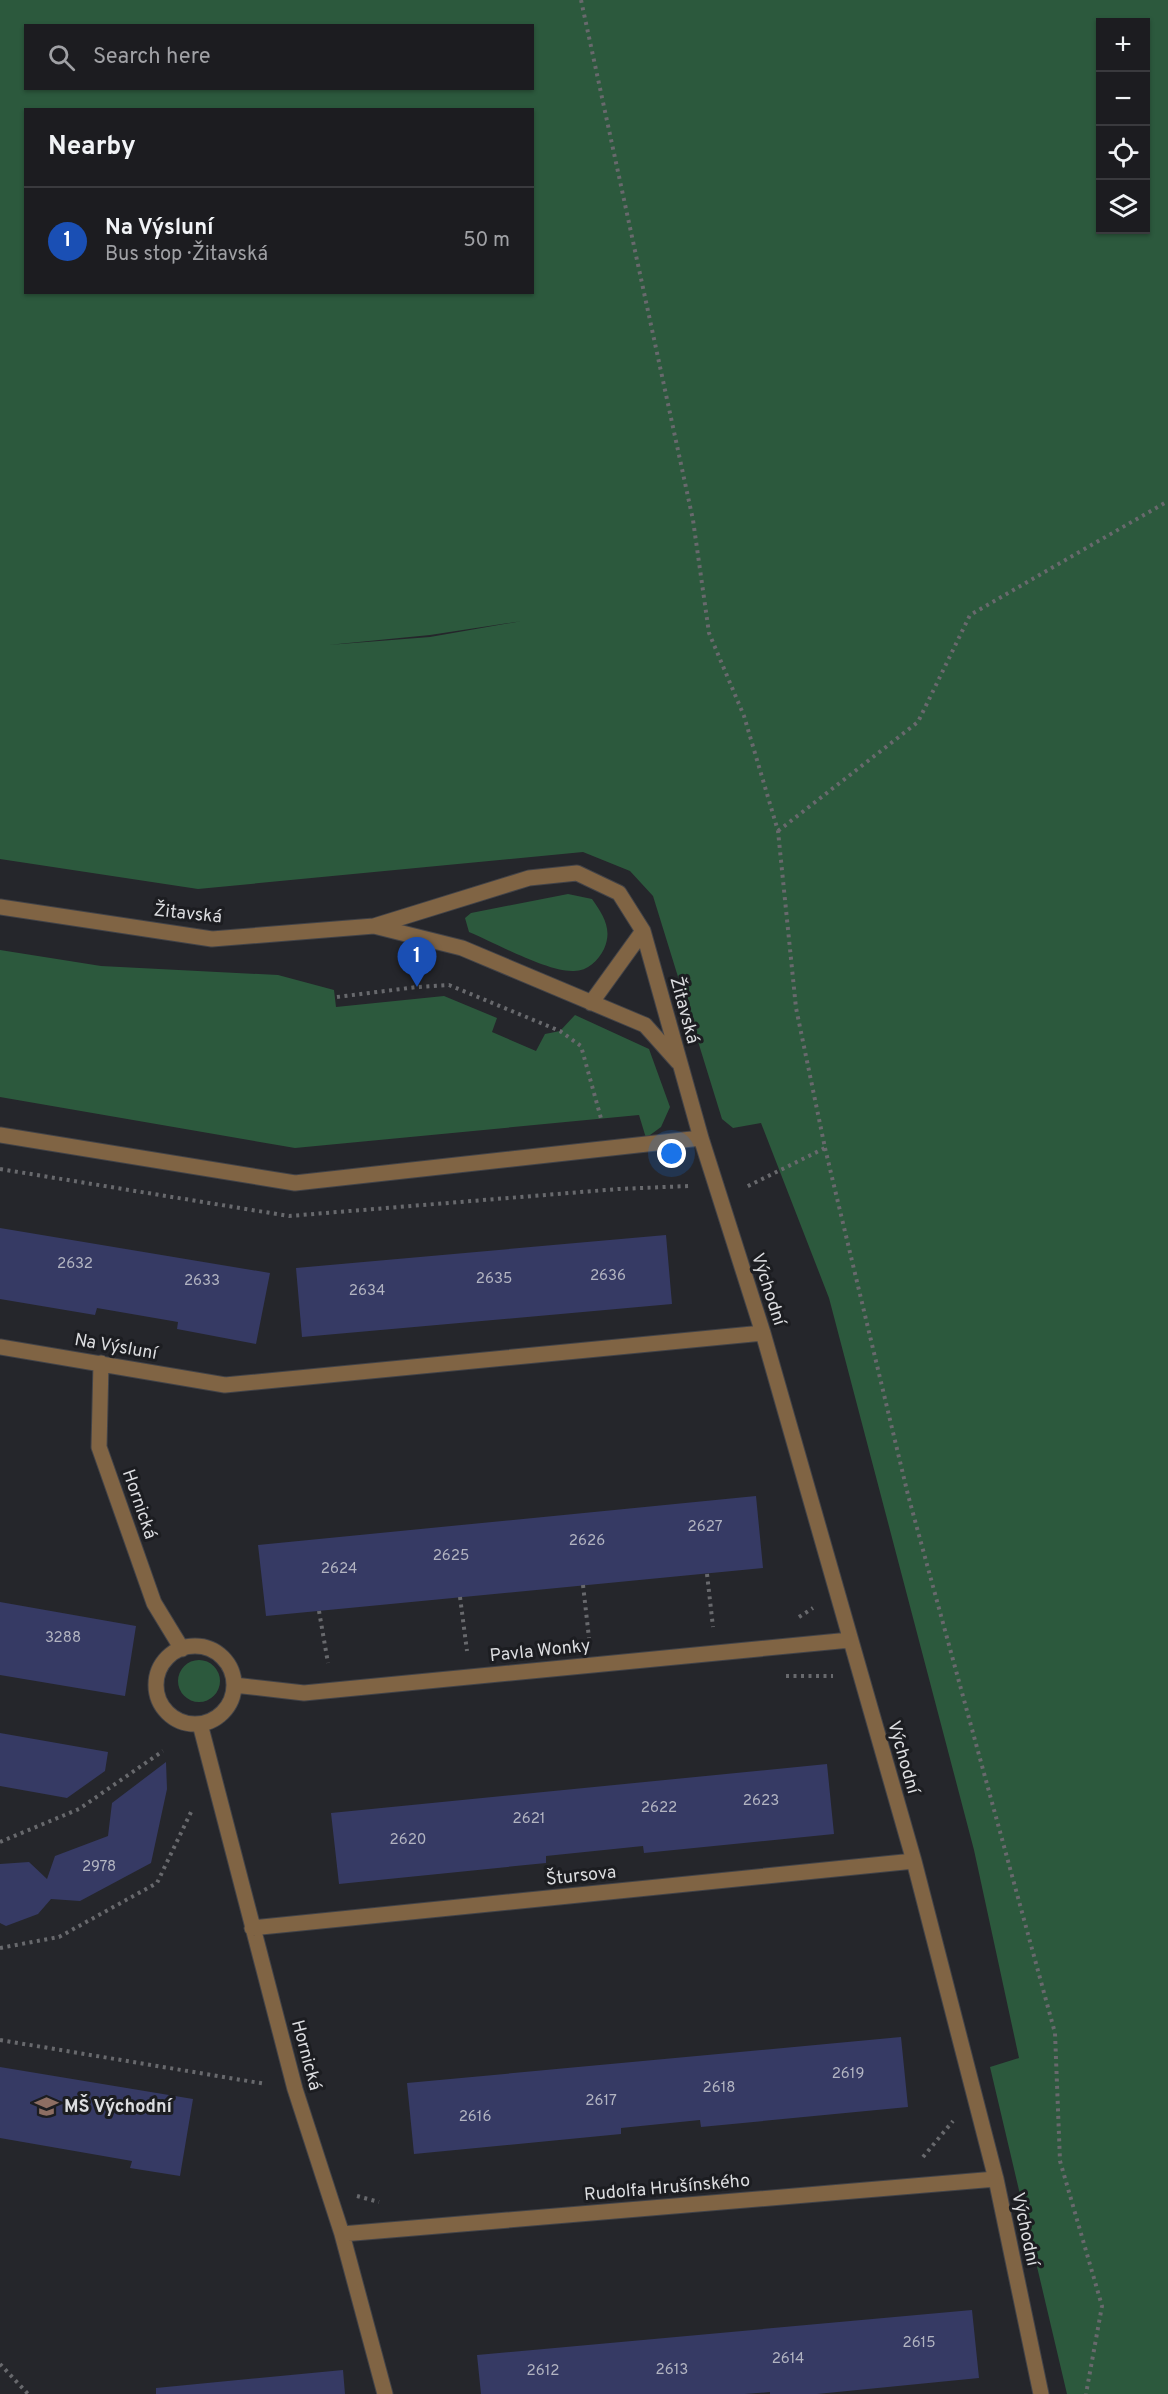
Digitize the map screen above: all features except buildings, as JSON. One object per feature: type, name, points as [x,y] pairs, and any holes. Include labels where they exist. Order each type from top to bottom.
[{"type":"street","name":"Žitavská","points":[[0,907],[212,939],[374,927],[529,878],[577,873],[619,893],[643,931],[701,1138]]},
{"type":"street","name":"Žitavská","points":[[374,927],[462,948],[645,1025],[680,1065]]},
{"type":"street","points":[[591,1003],[643,931]]},
{"type":"street","points":[[0,1135],[295,1183],[701,1138]]},
{"type":"street","name":"Východní","points":[[701,1138],[763,1333],[914,1861],[996,2179],[1041,2394]]},
{"type":"street","name":"Na Výsluní","points":[[0,1347],[225,1385],[763,1333]]},
{"type":"street","name":"Hornická","points":[[100,1363],[99,1447],[154,1603],[182,1648]]},
{"type":"street","name":"Pavla Wonky","points":[[234,1685],[304,1693],[850,1640]]},
{"type":"street","points":[[197,1646],[217,1652],[228,1664],[234,1685],[233,1697],[224,1712],[214,1720],[200,1724],[177,1720],[168,1714],[158,1700],[156,1683],[159,1671],[166,1659],[182,1648],[197,1646]]},
{"type":"street","name":"Hornická","points":[[200,1724],[296,2089],[342,2234],[386,2394]]},
{"type":"street","name":"Štursova","points":[[252,1928],[914,1861]]},
{"type":"street","name":"Rudolfa Hrušínského","points":[[342,2234],[996,2179]]},
{"type":"path","points":[[581,0],[693,519],[709,633],[744,716],[778,831],[796,1008],[825,1148],[908,1494],[1055,2033],[1060,2161],[1102,2306],[1086,2394]]},
{"type":"path","points":[[778,831],[918,722],[970,615],[1168,501]]},
{"type":"path","points":[[337,998],[417,987],[449,986],[560,1031],[580,1046],[609,1148]]},
{"type":"path","points":[[720,1199],[825,1148]]},
{"type":"path","points":[[0,1169],[289,1216],[618,1189],[693,1186]]},
{"type":"path","points":[[707,1574],[713,1633]]},
{"type":"path","points":[[583,1585],[590,1642]]},
{"type":"path","points":[[460,1597],[467,1652]]},
{"type":"path","points":[[795,1618],[813,1608],[816,1600]]},
{"type":"path","points":[[319,1611],[328,1662]]},
{"type":"path","points":[[0,1842],[79,1809],[163,1751]]},
{"type":"path","points":[[0,1948],[60,1937],[157,1883],[192,1810]]},
{"type":"path","points":[[0,2040],[296,2089]]},
{"type":"path","points":[[921,2160],[954,2120]]},
{"type":"path","points":[[351,2187],[356,2195],[382,2203]]},
{"type":"path","points":[[0,2364],[28,2394]]},
{"type":"green space","points":[[0,0],[1168,0],[1168,2394],[1067,2394],[990,2067],[1019,2058],[974,1850],[829,1298],[761,1123],[733,1128],[722,1119],[653,896],[630,871],[583,852],[198,889],[0,859]],"holes":[[[522,621],[430,637],[328,645],[430,635]]]},
{"type":"green space","points":[[568,894],[592,899],[606,923],[607,942],[602,953],[591,965],[582,970],[561,970],[549,966],[520,956],[469,932],[465,918],[471,913]]},
{"type":"green space","points":[[0,950],[101,966],[278,975],[334,990],[336,1007],[444,996],[497,1018],[492,1032],[536,1051],[545,1034],[560,1031],[575,1015],[649,1049],[670,1107],[661,1127],[646,1138],[639,1115],[295,1148],[0,1097]]},
{"type":"green space","points":[[199,1660],[214,1666],[220,1681],[214,1696],[199,1702],[184,1696],[178,1681],[184,1666]]},
{"type":"place","name":"Na Výsluní","points":[[417,987]]},
{"type":"place","name":"MŠ Východní","points":[[46,2106]]}]
